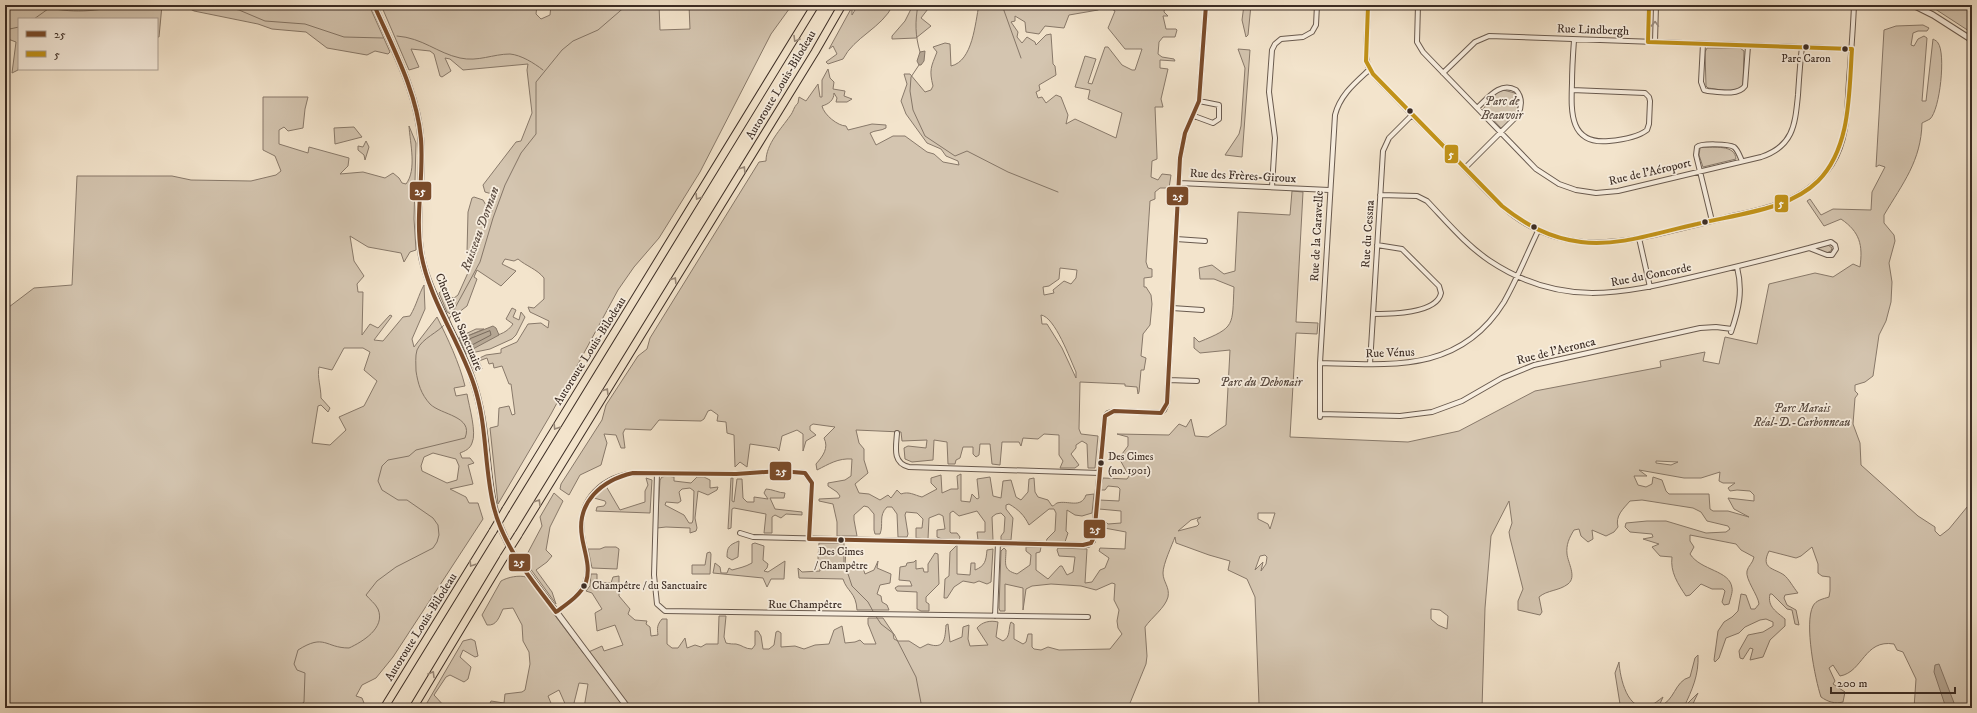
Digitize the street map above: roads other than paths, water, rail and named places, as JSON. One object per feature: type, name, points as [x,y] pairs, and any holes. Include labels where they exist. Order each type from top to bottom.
[{"type":"highway","name":"Autoroute Louis-Bilodeau","points":[[384,708],[815,5]]},
{"type":"highway","name":"Autoroute Louis-Bilodeau","points":[[412,708],[842,5]]},
{"type":"street","name":"Chemin du Sanctuaire","points":[[374,5],[416,106],[422,155],[419,219],[421,252],[429,280],[468,365],[478,399],[485,435],[491,496],[499,526],[515,557],[628,708]]},
{"type":"street","points":[[740,532],[753,537],[809,539],[1083,545],[1091,543],[1094,537],[1104,421],[1108,413],[1114,411],[1161,412],[1166,407],[1179,182],[1183,140],[1199,101],[1206,5]]},
{"type":"street","points":[[1272,187],[1276,138],[1269,92],[1272,50],[1280,39],[1303,37],[1312,32],[1316,25],[1317,5]]},
{"type":"street","points":[[1368,5],[1366,56],[1369,70],[1502,206],[1538,231],[1566,240],[1590,243],[1617,242],[1639,238],[1790,201],[1805,192],[1821,178],[1832,162],[1844,134],[1852,49],[1854,5]]},
{"type":"street","name":"Rue de l'Aéroport","points":[[1418,5],[1418,46],[1443,73],[1530,164],[1544,175],[1559,184],[1576,190],[1596,193],[1613,192],[1700,172],[1762,157],[1775,151],[1785,143],[1792,131],[1796,118],[1802,48]]},
{"type":"street","points":[[1648,42],[1649,5]]},
{"type":"street","points":[[1655,42],[1656,5]]},
{"type":"street","points":[[1913,5],[1933,15],[1972,40]]},
{"type":"street","name":"Rue Lindbergh","points":[[1443,73],[1475,42],[1485,37],[1852,49]]},
{"type":"street","points":[[1572,90],[1645,93],[1649,97],[1650,101],[1648,128],[1644,132],[1617,140],[1602,142],[1590,140],[1580,133],[1574,122],[1571,111],[1574,40]]},
{"type":"street","points":[[1703,44],[1702,86],[1708,91],[1723,92],[1737,92],[1745,86],[1748,46]]},
{"type":"street","name":"Rue de la Caravelle","points":[[1320,415],[1320,363],[1333,124],[1337,107],[1346,92],[1369,70]]},
{"type":"street","points":[[1465,168],[1518,115],[1521,98],[1516,90],[1508,87],[1499,89],[1477,108]]},
{"type":"street","points":[[1194,116],[1214,123],[1219,119],[1219,106],[1199,101]]},
{"type":"street","name":"Rue du Cessna","points":[[1370,364],[1384,146],[1389,138],[1412,115]]},
{"type":"street","points":[[1712,221],[1700,172],[1696,151],[1697,147],[1700,145],[1732,146],[1737,150],[1742,161]]},
{"type":"street","name":"Rue des Frères-Giroux","points":[[1179,182],[1329,190]]},
{"type":"street","name":"Rue du Concorde","points":[[1380,195],[1416,196],[1424,199],[1479,253],[1492,262],[1517,275],[1561,290],[1588,294],[1613,293],[1650,288],[1831,242],[1835,245],[1836,249],[1832,255],[1827,255],[1809,248]]},
{"type":"street","name":"Rue Vénus","points":[[1320,363],[1401,364],[1420,361],[1444,354],[1461,345],[1481,329],[1498,310],[1538,231]]},
{"type":"street","points":[[1639,238],[1650,288]]},
{"type":"street","points":[[1176,239],[1205,241]]},
{"type":"street","points":[[1373,314],[1396,314],[1416,310],[1435,302],[1441,293],[1439,286],[1402,249],[1377,245]]},
{"type":"street","name":"Rue de l'Aeronca","points":[[1320,415],[1400,416],[1426,413],[1451,406],[1513,373],[1544,362],[1700,328],[1716,327],[1732,331],[1741,290],[1737,267]]},
{"type":"street","points":[[1172,308],[1202,310]]},
{"type":"street","points":[[1168,380],[1197,381]]},
{"type":"street","points":[[897,433],[897,459],[901,464],[909,467],[1100,473]]},
{"type":"street","points":[[556,612],[578,594],[586,582],[588,565],[582,539],[581,521],[586,504],[592,494],[616,476],[633,473],[736,474],[780,470],[805,473],[812,483],[809,539]]},
{"type":"street","name":"Rue Champêtre","points":[[657,473],[654,575],[657,604],[665,611],[1088,617]]},
{"type":"street","points":[[995,616],[998,543]]},
{"type":"water","points":[[925,51],[924,61],[921,65],[919,65],[917,61],[920,52]]},
{"type":"water","points":[[493,326],[496,328],[499,335],[473,349],[470,349],[465,344],[465,337]]},
{"type":"water","points":[[1939,664],[1956,708],[1946,708],[1934,672],[1935,665]]},
{"type":"waterway","points":[[38,5],[68,11],[99,10],[120,5]]},
{"type":"waterway","points":[[214,5],[239,10],[265,21],[305,24],[344,37],[383,38]]},
{"type":"waterway","name":"Ruisseau Dorman","points":[[449,319],[480,262],[493,218],[505,185],[521,153],[536,134],[536,82],[562,50],[573,41],[598,30],[627,5]]},
{"type":"waterway","points":[[918,5],[916,28],[920,52]]},
{"type":"waterway","points":[[1002,5],[1021,58]]},
{"type":"waterway","points":[[35,18],[48,9]]},
{"type":"waterway","points":[[5,30],[18,27]]},
{"type":"waterway","points":[[397,36],[415,40],[444,53],[460,58],[473,59],[504,54],[519,56],[543,70]]},
{"type":"waterway","points":[[919,65],[911,77],[910,91],[913,110],[925,136],[955,156],[967,151],[1008,172],[1058,192]]},
{"type":"waterway","name":"Ruisseau Dorman","points":[[297,708],[304,702],[305,673],[297,670],[294,664],[298,650],[307,645],[320,642],[349,648],[366,638],[376,628],[380,616],[377,607],[366,595],[377,581],[396,567],[433,548],[437,542],[439,535],[438,525],[433,518],[407,500],[398,500],[382,490],[378,481],[382,466],[388,460],[409,456],[416,450],[465,438],[467,431],[461,420],[435,408],[424,396],[420,389],[416,371],[416,355],[419,346],[446,323]]},
{"type":"waterway","points":[[846,549],[845,565],[852,586],[868,602],[874,613]]},
{"type":"waterway","points":[[875,615],[881,624],[894,634],[916,677],[922,708]]},
{"type":"place","name":"Parc Caron","points":[[1806,47]]},
{"type":"place","name":"Des Cimes (no. 1901)","points":[[1101,463]]},
{"type":"place","name":"Des Cimes / Champêtre","points":[[841,540]]},
{"type":"place","name":"Champêtre / du Sanctuaire","points":[[584,586]]},
{"type":"park label","name":"Parc de Beauvoir","points":[[1502,108]]},
{"type":"park label","name":"Parc du Debonair","points":[[1261,382]]},
{"type":"park label","name":"Parc Marais Réal-D.-Carbonneau","points":[[1802,415]]}]
